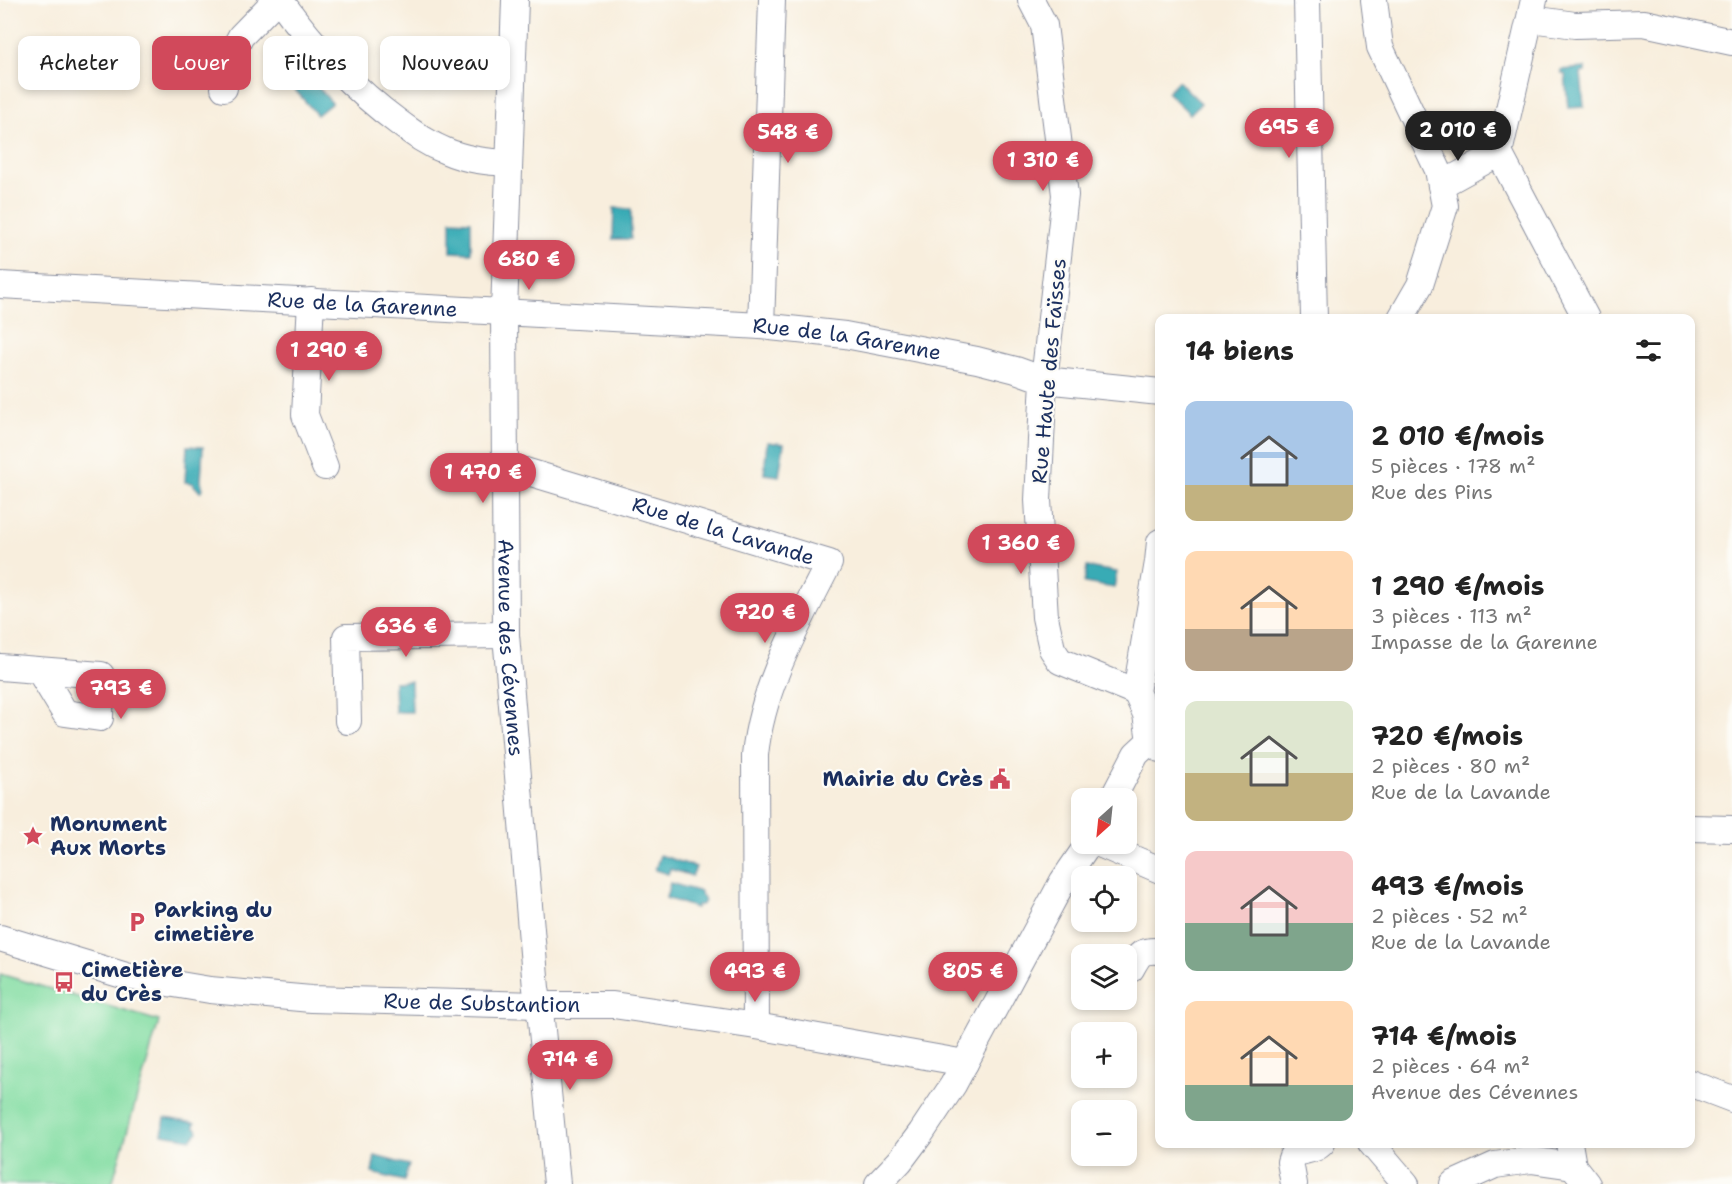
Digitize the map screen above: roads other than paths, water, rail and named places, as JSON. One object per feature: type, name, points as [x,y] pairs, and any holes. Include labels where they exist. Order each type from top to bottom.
[{"type":"street","points":[[242,36],[278,0],[299,27],[359,91],[424,141],[467,158],[509,163]]},
{"type":"street","name":"Avenue des Cévennes","points":[[515,0],[504,312],[506,635],[538,1005],[557,1184]]},
{"type":"street","points":[[761,326],[772,0]]},
{"type":"street","name":"Rue Haute des Faïsses","points":[[1031,0],[1044,25],[1065,195],[1044,380],[1038,500],[1045,617],[1052,649],[1060,661],[1141,703]]},
{"type":"street","points":[[1307,0],[1314,314]]},
{"type":"street","points":[[1374,0],[1380,47],[1438,170],[1445,206],[1420,285],[1403,314]]},
{"type":"street","points":[[1584,314],[1499,153],[1533,9],[1575,25],[1644,23],[1732,42]]},
{"type":"street","points":[[1441,185],[1499,153]]},
{"type":"street","name":"Rue de la Garenne","points":[[0,285],[761,326],[845,335],[977,360],[1044,380],[1155,391]]},
{"type":"street","points":[[311,301],[306,415],[325,467]]},
{"type":"street","name":"Rue de la Lavande","points":[[505,465],[829,562],[789,642],[769,691],[758,729],[754,755],[756,1026]]},
{"type":"street","points":[[1118,788],[1136,754],[1155,745],[1141,703],[1155,587]]},
{"type":"street","points":[[348,721],[346,637],[506,635]]},
{"type":"street","points":[[0,668],[39,670]]},
{"type":"street","points":[[1695,828],[1732,829]]},
{"type":"street","points":[[878,1184],[900,1161],[953,1085],[1063,881],[1081,854]]},
{"type":"street","points":[[1123,854],[1155,868]]},
{"type":"street","name":"Rue de Substantion","points":[[0,938],[126,976],[210,990],[310,999],[612,1005],[756,1026],[965,1063]]},
{"type":"street","points":[[1137,958],[1140,953],[1147,950],[1155,951]]},
{"type":"street","points":[[1695,1085],[1732,1099]]},
{"type":"street","points":[[1294,1184],[1290,1162],[1292,1156],[1297,1152],[1318,1148]]},
{"type":"street","points":[[1375,1148],[1406,1184]]},
{"type":"street","points":[[1453,1184],[1496,1166],[1531,1160],[1576,1164]]},
{"type":"water","points":[[1585,68],[1585,72],[1581,73],[1584,107],[1568,108],[1565,74],[1562,74],[1561,70]]},
{"type":"water","points":[[1178,81],[1201,103],[1190,114],[1167,92]]},
{"type":"water","points":[[295,90],[321,90],[332,103],[317,115]]},
{"type":"water","points":[[614,208],[631,209],[631,239],[613,239]]},
{"type":"water","points":[[451,220],[471,221],[471,253],[451,252]]},
{"type":"water","points":[[767,442],[784,444],[779,476],[764,474]]},
{"type":"water","points":[[187,446],[203,447],[201,481],[203,489],[200,492],[192,483],[185,482]]},
{"type":"water","points":[[1087,567],[1117,572],[1114,588],[1084,583]]},
{"type":"water","points":[[411,681],[412,712],[395,712],[394,682]]},
{"type":"water","points":[[660,855],[696,867],[692,876],[670,869],[668,874],[655,870]]},
{"type":"water","points":[[670,883],[701,892],[700,895],[705,901],[696,908],[666,898]]},
{"type":"water","points":[[165,1118],[195,1123],[194,1126],[198,1132],[191,1139],[162,1134]]},
{"type":"water","points":[[375,1156],[409,1165],[404,1181],[372,1173]]},
{"type":"place","name":"Mairie du Crès","points":[[1000,779]]},
{"type":"place","name":"Monument Aux Morts","points":[[33,836]]},
{"type":"place","name":"Parking du cimetière","points":[[137,922]]},
{"type":"place","name":"Cimetière du Crès","points":[[64,982]]}]
